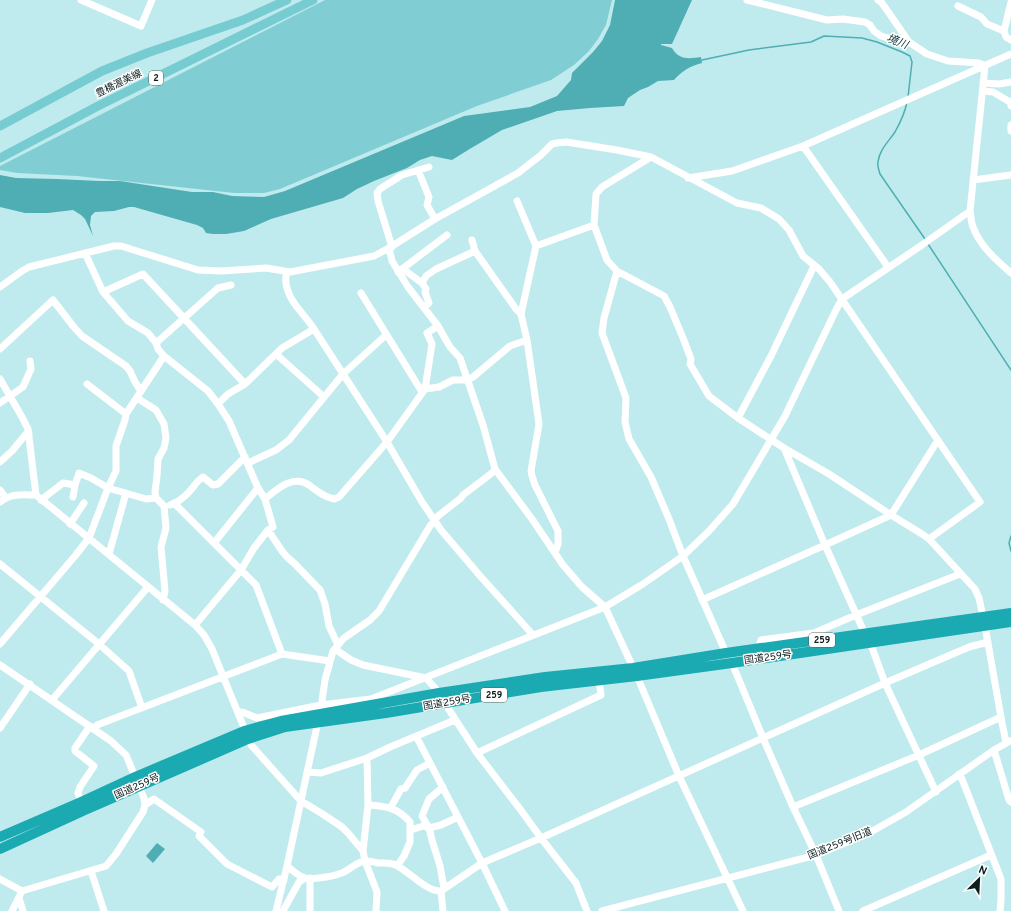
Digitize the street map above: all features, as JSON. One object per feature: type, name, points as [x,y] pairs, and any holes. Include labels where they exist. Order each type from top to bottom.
[{"type":"highway","name":"国道259号","points":[[0,849],[137,782],[281,721],[439,693],[545,677],[635,672],[732,663],[867,638],[984,621],[1011,612]]},
{"type":"highway","name":"国道259号","points":[[984,621],[1011,622]]},
{"type":"highway","name":"国道259号","points":[[246,735],[285,727],[386,713],[541,687],[599,680],[726,653],[867,638]]},
{"type":"highway","name":"国道259号","points":[[0,837],[82,802],[137,782]]},
{"type":"main road","name":"豊橋渥美線","points":[[0,126],[102,71],[147,53],[242,20],[287,0]]},
{"type":"main road","name":"豊橋渥美線","points":[[0,158],[105,103],[313,0]]},
{"type":"street","points":[[81,0],[141,26],[152,0]]},
{"type":"street","points":[[747,0],[827,20],[843,19],[865,22],[881,36],[898,41],[909,42]]},
{"type":"street","points":[[878,0],[882,3],[909,42],[927,54],[940,59],[979,63],[985,66]]},
{"type":"street","points":[[1011,2],[1004,31],[1006,37],[1011,40]]},
{"type":"street","points":[[958,6],[981,17],[987,24],[1004,31]]},
{"type":"street","points":[[688,178],[732,171],[803,146],[1011,54]]},
{"type":"street","points":[[985,66],[970,211],[973,227],[984,246],[1011,273]]},
{"type":"street","points":[[983,87],[1011,82]]},
{"type":"street","points":[[983,87],[1010,102],[1011,106]]},
{"type":"street","points":[[1011,125],[1011,131]]},
{"type":"street","points":[[0,287],[29,267],[114,246],[121,246],[198,270],[222,271],[266,268],[290,272],[374,256],[518,173],[552,144],[566,142],[617,150],[651,158],[737,203],[761,208],[779,219],[789,230],[803,256],[819,269],[830,282],[980,502],[929,539]]},
{"type":"street","points":[[803,146],[888,267]]},
{"type":"street","points":[[651,158],[602,187],[596,194],[594,225],[607,260],[617,271],[664,296],[683,338],[691,359],[690,364],[709,396],[738,418],[784,448],[829,474],[929,539],[975,589],[979,598],[984,621],[1005,738],[1009,741]]},
{"type":"street","points":[[424,308],[429,303],[425,292],[426,289],[422,283],[401,270],[392,261],[377,193],[380,189],[402,175],[429,167]]},
{"type":"street","points":[[418,170],[429,197],[427,205],[435,220]]},
{"type":"street","points":[[973,180],[1011,175]]},
{"type":"street","points":[[517,201],[536,246],[521,314],[527,340],[538,424],[531,471],[535,485],[559,535],[555,553]]},
{"type":"street","points":[[238,713],[242,712],[257,718],[371,699],[605,607],[643,584],[683,556],[709,531],[733,504],[785,416],[842,299],[970,211]]},
{"type":"street","points":[[536,246],[594,225]]},
{"type":"street","points":[[401,270],[447,234]]},
{"type":"street","points":[[472,240],[475,251],[521,314]]},
{"type":"street","points":[[422,283],[426,276],[436,269],[475,251]]},
{"type":"street","points":[[85,253],[103,292],[128,320],[145,330],[156,343],[158,349],[164,356],[208,391],[218,404],[229,422],[258,488],[265,499],[274,526],[268,530],[254,548],[241,570],[194,625]]},
{"type":"street","points":[[738,418],[772,356],[814,266]]},
{"type":"street","points":[[401,270],[408,287],[438,326],[450,347],[460,358],[483,425],[495,469],[532,519],[563,565],[582,587],[605,607],[635,672],[679,776],[743,911]]},
{"type":"street","points":[[617,271],[604,318],[602,333],[626,398],[626,422],[629,439],[651,477],[683,556],[726,653]]},
{"type":"street","points":[[286,272],[287,288],[294,304],[308,320],[387,442],[434,521],[476,572],[533,635]]},
{"type":"street","points":[[103,292],[143,274],[245,384]]},
{"type":"street","points":[[156,343],[218,288],[231,285]]},
{"type":"street","points":[[361,293],[386,335],[423,391]]},
{"type":"street","points":[[0,349],[53,300],[82,336],[126,366],[141,391]]},
{"type":"street","points":[[265,499],[284,484],[291,482],[302,482],[307,484],[327,498],[334,499],[339,497],[387,442],[423,391],[432,344],[427,333],[438,326]]},
{"type":"street","points":[[218,404],[228,394],[245,384],[282,348],[314,329]]},
{"type":"street","points":[[164,506],[174,503],[188,494],[199,479],[203,477],[213,485],[218,484],[247,460],[276,450],[289,440],[343,374],[386,335]]},
{"type":"street","points":[[423,391],[439,387],[453,380],[468,380],[510,346],[527,340]]},
{"type":"street","points":[[276,354],[324,397]]},
{"type":"street","points":[[0,644],[89,538],[116,471],[116,446],[126,414],[164,356]]},
{"type":"street","points":[[0,403],[23,387],[31,369],[30,361]]},
{"type":"street","points":[[0,379],[28,429],[39,498]]},
{"type":"street","points":[[87,384],[126,414]]},
{"type":"street","points":[[137,398],[156,410],[164,424],[166,438],[164,448],[158,459],[155,492],[156,498],[164,506],[166,528],[161,547],[165,591],[163,600]]},
{"type":"street","points":[[0,462],[12,451],[26,434],[28,434]]},
{"type":"street","points":[[702,600],[891,515],[938,440]]},
{"type":"street","points":[[784,448],[825,545],[867,638],[885,683],[936,792]]},
{"type":"street","points":[[321,707],[325,680],[333,652],[336,647],[344,638],[370,620],[379,611],[423,536],[434,521],[495,469]]},
{"type":"street","points":[[73,496],[78,473],[91,478],[108,488],[146,499],[156,498]]},
{"type":"street","points":[[39,498],[63,483],[75,485]]},
{"type":"street","points":[[214,542],[258,488]]},
{"type":"street","points":[[0,490],[3,500],[11,496],[39,498],[194,625],[204,635],[212,649],[251,746],[301,802],[342,827],[363,851]]},
{"type":"street","points":[[109,554],[126,493]]},
{"type":"street","points":[[70,524],[84,503]]},
{"type":"street","points":[[174,503],[256,585],[282,654]]},
{"type":"street","points":[[268,530],[287,557],[320,590],[336,647],[351,660],[363,665],[426,678],[439,693],[477,753],[576,883],[587,911]]},
{"type":"street","points":[[0,564],[99,644],[129,671],[142,708]]},
{"type":"street","points":[[758,649],[761,640],[814,633],[960,574]]},
{"type":"street","points":[[52,700],[148,587]]},
{"type":"street","points":[[283,911],[299,882],[307,878],[332,877],[344,872],[360,862],[365,861],[378,863],[388,862],[397,866],[430,888],[437,891],[443,890],[482,863],[541,838],[885,683],[969,647],[988,642]]},
{"type":"street","points":[[82,802],[78,792],[94,766],[75,751],[75,748],[92,728],[97,725],[282,654],[330,661]]},
{"type":"street","points":[[732,663],[763,738],[816,855],[839,911]]},
{"type":"street","points":[[0,665],[111,740],[126,756],[144,798],[145,805],[143,812],[116,854],[106,866],[20,895],[12,911]]},
{"type":"street","points":[[477,753],[601,695],[599,680]]},
{"type":"street","points":[[0,728],[30,684]]},
{"type":"street","points":[[794,807],[919,755],[1001,717]]},
{"type":"street","points":[[307,772],[321,773],[367,758],[455,720]]},
{"type":"street","points":[[276,911],[317,726]]},
{"type":"street","points":[[416,736],[482,863],[505,911]]},
{"type":"street","name":"国道259号旧道","points":[[602,911],[816,855],[868,834],[906,812],[936,792],[959,774],[1009,741]]},
{"type":"street","points":[[994,750],[1009,800],[1011,802]]},
{"type":"street","points":[[367,758],[368,805],[363,851],[365,861],[377,892],[376,911]]},
{"type":"street","points":[[391,807],[401,789],[405,788],[417,770],[430,763]]},
{"type":"street","points":[[959,774],[1001,879],[1002,900],[1000,911]]},
{"type":"street","points":[[442,787],[429,798],[422,816],[429,828],[440,866],[444,911]]},
{"type":"street","points":[[145,805],[154,799],[201,832],[199,836],[227,864],[272,887],[280,880],[284,880]]},
{"type":"street","points":[[368,805],[391,807],[410,822],[410,842],[404,856],[397,866]]},
{"type":"street","points":[[411,830],[423,826],[429,828],[440,825],[458,817]]},
{"type":"street","points":[[863,911],[991,855]]},
{"type":"street","points":[[287,866],[307,878]]},
{"type":"street","points":[[91,871],[104,911]]},
{"type":"street","points":[[307,878],[310,911]]},
{"type":"street","points":[[0,879],[20,895],[23,911]]},
{"type":"shaded area","points":[[325,0],[612,0],[606,25],[589,51],[574,65],[551,80],[477,106],[280,189],[264,193],[234,193],[77,176],[17,173],[0,170],[0,166]]},
{"type":"shaded area","points":[[615,0],[692,0],[672,44],[661,45],[672,48],[678,55],[684,58],[701,57],[702,63],[686,69],[674,80],[658,81],[640,90],[628,98],[624,106],[557,111],[502,130],[452,160],[432,156],[420,160],[407,168],[357,189],[343,198],[271,219],[244,231],[226,234],[206,233],[203,228],[197,225],[134,207],[129,207],[114,211],[95,212],[91,216],[90,225],[93,236],[85,219],[73,210],[48,213],[25,213],[0,207],[0,175],[16,178],[120,181],[192,192],[213,192],[232,196],[264,197],[285,191],[464,116],[530,107],[557,96],[571,80],[572,73],[602,41],[610,25]]},
{"type":"shaded area","points":[[157,843],[165,849],[153,863],[146,856]]},
{"type":"waterway","name":"境川","points":[[702,60],[749,50],[811,42],[824,36],[862,38],[877,42],[910,56],[912,62],[908,97]]},
{"type":"waterway","name":"境川","points":[[907,102],[899,125],[880,154],[878,166],[880,174],[925,239]]},
{"type":"waterway","name":"境川","points":[[928,244],[1011,370]]},
{"type":"waterway","name":"境川","points":[[1011,536],[1009,543],[1011,551]]}]
